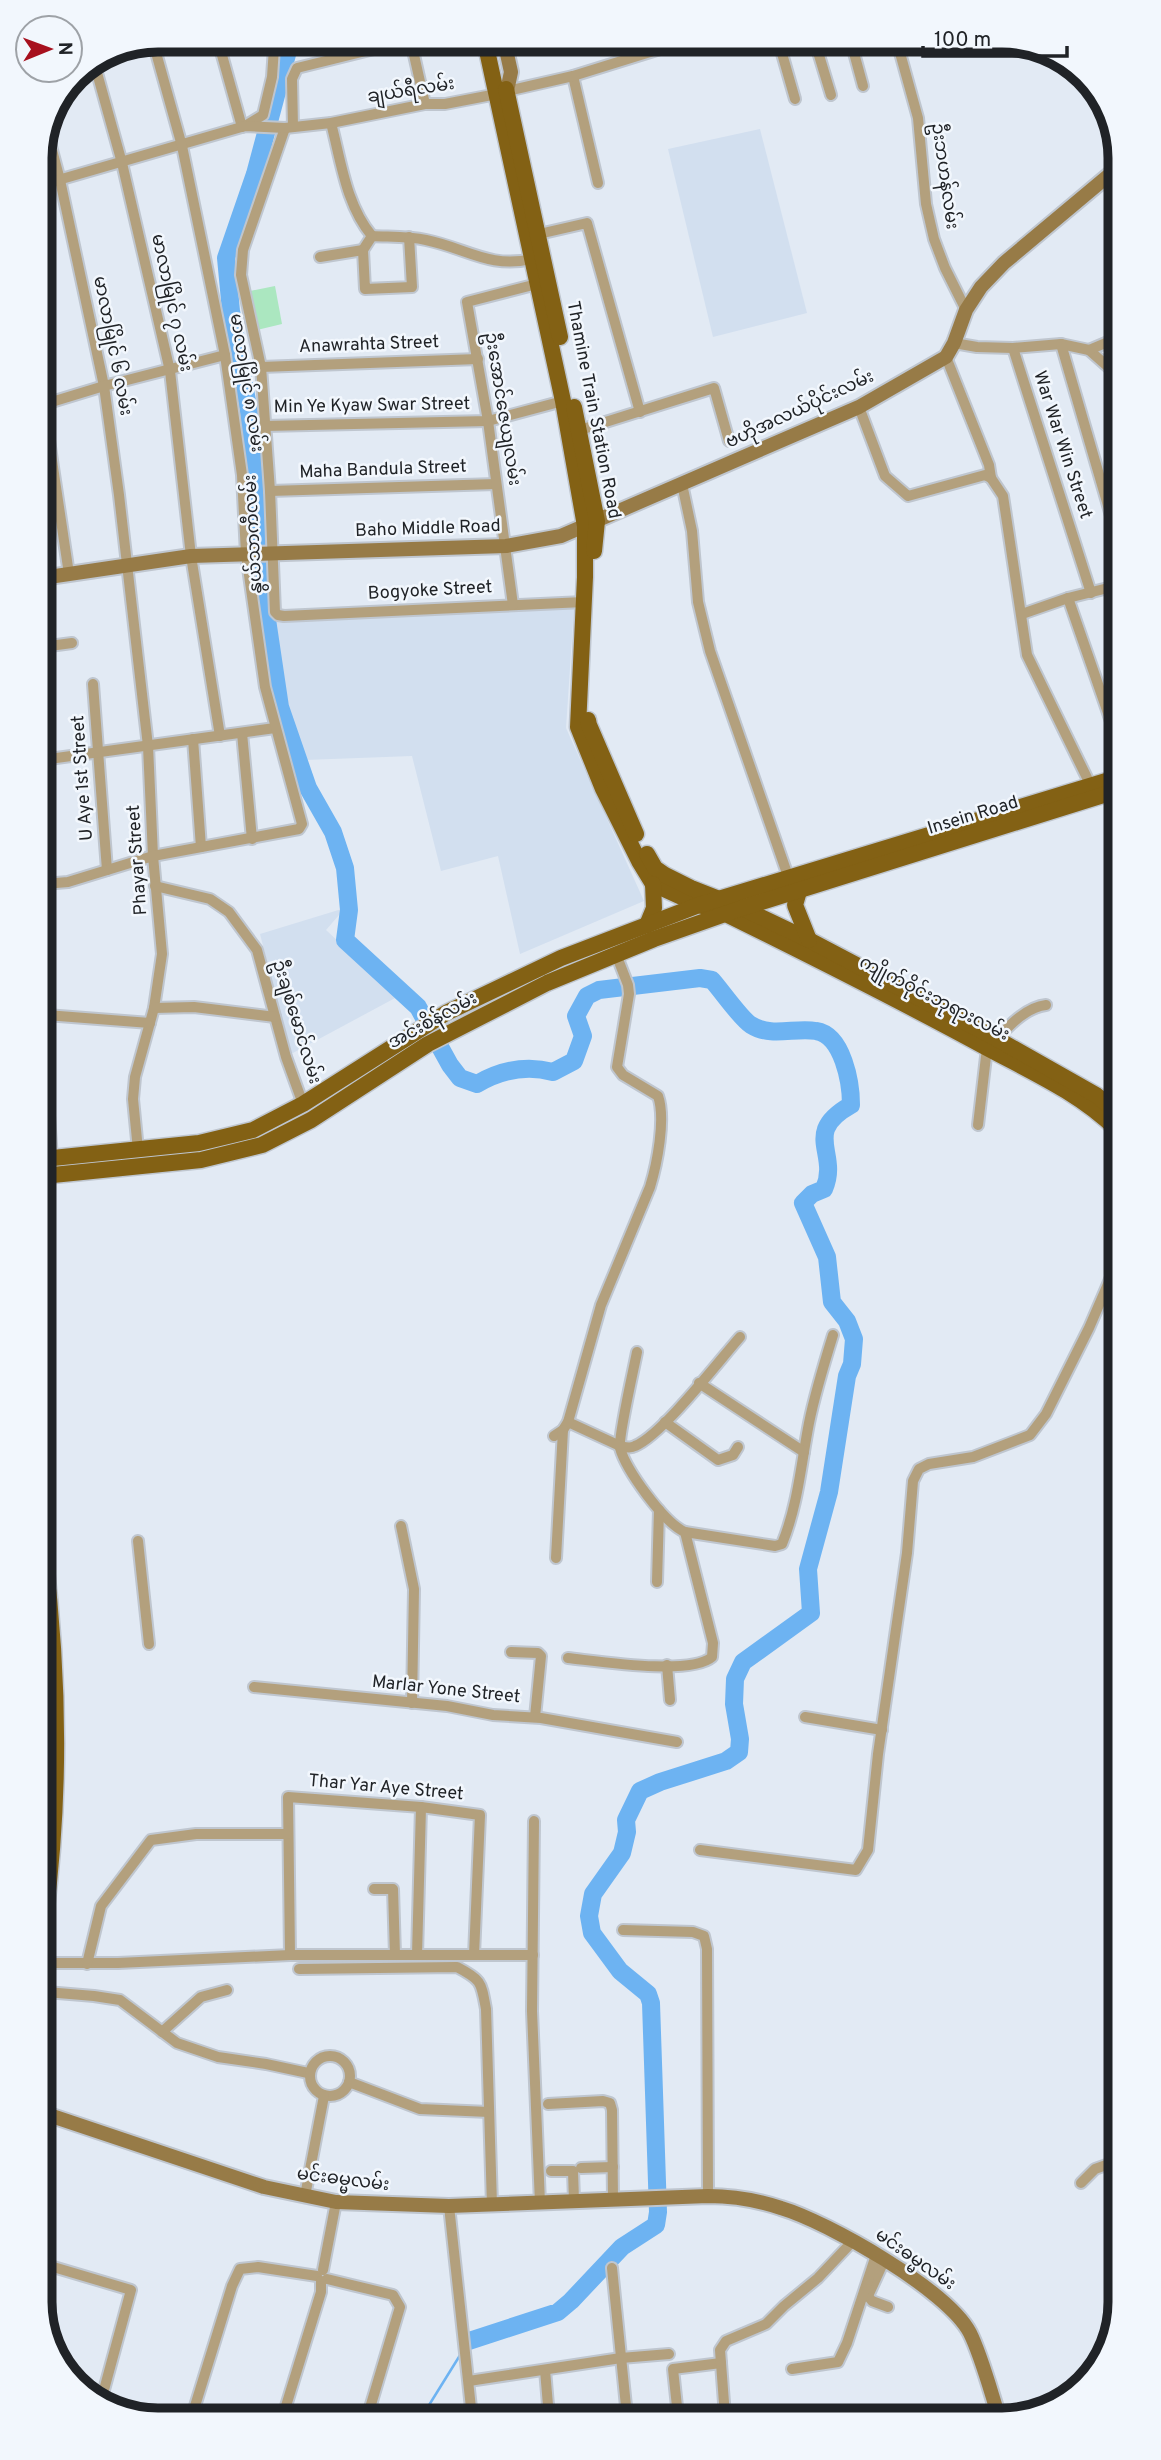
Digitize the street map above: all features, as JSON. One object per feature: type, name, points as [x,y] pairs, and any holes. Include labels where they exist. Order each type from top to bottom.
[{"type":"main road","name":"Thamine Train Station Road","points":[[487,53],[502,93],[539,234],[537,284],[571,416]]},
{"type":"main road","name":"Thamine Train Station Road","points":[[498,53],[502,93],[571,416],[591,523],[589,725],[638,838],[655,868],[723,906]]},
{"type":"main road","name":"Thamine Train Station Road","points":[[591,523],[578,727],[603,789],[653,884]]},
{"type":"main road","points":[[742,908],[857,858],[1108,781]]},
{"type":"main road","name":"Insein Road","points":[[794,885],[842,878],[1108,793]]},
{"type":"main road","points":[[647,925],[654,908],[653,884],[699,905]]},
{"type":"main road","points":[[723,906],[794,885]]},
{"type":"main road","points":[[794,885],[795,905],[809,940]]},
{"type":"main road","name":"အင်းစိန်လမ်း","points":[[53,1158],[199,1143],[253,1130],[303,1104],[438,1017],[561,958],[699,905],[723,906]]},
{"type":"main road","name":"အင်းစိန်လမ်း","points":[[53,1175],[201,1160],[262,1145],[284,1135],[448,1033],[547,983],[723,906]]},
{"type":"main road","name":"ကျိုက်ဝိုင်းဘုရားလမ်း","points":[[723,906],[742,908],[809,940],[992,1043],[1090,1107],[1108,1122]]},
{"type":"main road","name":"ကျိုက်ဝိုင်းဘုရားလမ်း","points":[[723,906],[1096,1095],[1108,1105]]},
{"type":"main road","points":[[328,1088],[337,1103]]},
{"type":"main road","points":[[53,1645],[57,1776],[53,1845]]},
{"type":"street","name":"မာလာမြိုင် ၈ လမ်း","points":[[156,53],[182,146],[225,355],[242,475],[248,554],[265,687],[302,827],[253,839]]},
{"type":"street","points":[[221,53],[243,127]]},
{"type":"street","points":[[53,182],[243,127],[263,115],[272,77],[274,53]]},
{"type":"street","points":[[285,128],[292,79],[297,68],[358,53]]},
{"type":"street","points":[[414,53],[425,104]]},
{"type":"street","points":[[502,93],[511,72],[507,53]]},
{"type":"street","name":"ချယ်ရီလမ်း","points":[[243,127],[285,128],[331,123],[425,104],[445,104],[502,93],[647,53]]},
{"type":"street","points":[[782,53],[795,99]]},
{"type":"street","points":[[818,53],[831,95]]},
{"type":"street","points":[[854,53],[863,86]]},
{"type":"street","name":"ဦးဘဟန်လမ်း","points":[[900,53],[918,118],[926,204],[934,239],[966,310]]},
{"type":"street","name":"မာလာမြိုင် ၇ လမ်း","points":[[97,73],[122,163],[170,371],[191,556],[219,736]]},
{"type":"street","points":[[573,75],[598,183]]},
{"type":"street","points":[[331,123],[351,200],[357,215],[372,236]]},
{"type":"street","name":"နွယ်သာကီလမ်း","points":[[278,615],[275,612],[261,367],[241,275],[243,250],[285,128]]},
{"type":"street","name":"မာလာမြိုင် ၆ လမ်း","points":[[53,154],[104,386],[128,566]]},
{"type":"street","points":[[1091,786],[1027,655],[1003,496],[988,476],[989,466],[946,357],[966,310],[981,288],[1004,263],[1108,176]]},
{"type":"street","points":[[539,234],[587,223],[640,412]]},
{"type":"street","points":[[372,236],[429,240],[491,261],[536,260]]},
{"type":"street","points":[[372,236],[363,250],[365,289],[412,287],[409,237]]},
{"type":"street","points":[[320,257],[363,250]]},
{"type":"street","name":"ဦးအောင်ဇေယျလမ်း","points":[[513,605],[488,421],[467,302],[537,284]]},
{"type":"street","points":[[1089,349],[1108,342]]},
{"type":"street","points":[[954,343],[1013,348],[1060,344],[1089,349],[1108,366]]},
{"type":"street","points":[[1060,344],[1108,506]]},
{"type":"street","name":"War War Win Street","points":[[1013,348],[1091,593]]},
{"type":"street","points":[[53,402],[225,355]]},
{"type":"street","name":"ဗဟိုအလယ်ပိုင်းလမ်း","points":[[591,523],[859,407],[946,357]]},
{"type":"street","name":"Anawrahta Street","points":[[261,367],[478,359]]},
{"type":"street","name":"Min Ye Kyaw Swar Street","points":[[265,426],[488,421],[640,412],[714,388],[729,441]]},
{"type":"street","points":[[859,407],[885,476],[908,496],[988,476]]},
{"type":"street","points":[[53,461],[69,574]]},
{"type":"street","name":"Maha Bandula Street","points":[[270,491],[496,484]]},
{"type":"street","points":[[682,484],[692,530],[698,602],[710,651],[794,885]]},
{"type":"street","name":"Baho Middle Road","points":[[53,576],[191,556],[506,546],[561,536],[591,523]]},
{"type":"street","name":"Phayar Street","points":[[128,566],[148,746],[155,886],[162,954],[154,1008],[135,1077],[133,1100],[138,1150]]},
{"type":"street","points":[[1022,614],[1068,598],[1108,588]]},
{"type":"street","points":[[1068,598],[1108,713]]},
{"type":"street","name":"Bogyoke Street","points":[[278,615],[584,602]]},
{"type":"street","points":[[53,646],[72,643]]},
{"type":"street","name":"U Aye 1st Street","points":[[93,684],[107,870]]},
{"type":"street","points":[[53,759],[275,728]]},
{"type":"street","points":[[53,883],[68,882],[153,856],[253,839],[242,733]]},
{"type":"street","points":[[193,739],[201,847]]},
{"type":"street","name":"ဦးချစ်မောင်လမ်း","points":[[155,886],[210,899],[229,912],[257,950],[286,1057],[303,1104]]},
{"type":"street","points":[[556,1558],[562,1429],[601,1305],[654,1172],[661,1121],[658,1096],[623,1075],[617,1068],[629,994],[616,954]]},
{"type":"street","points":[[978,1125],[992,1043],[1008,1026],[1034,1007],[1046,1004]]},
{"type":"street","points":[[154,1008],[206,1008],[275,1017]]},
{"type":"street","points":[[53,1016],[150,1023]]},
{"type":"street","points":[[700,1850],[856,1870],[868,1850],[881,1730],[907,1553],[913,1481],[919,1469],[929,1464],[973,1457],[1030,1435],[1045,1414],[1108,1284]]},
{"type":"street","points":[[637,1352],[620,1446],[629,1465],[659,1510],[672,1525],[685,1532],[775,1546],[782,1544],[791,1522],[810,1421],[833,1335]]},
{"type":"street","points":[[562,1429],[628,1448],[636,1446],[665,1422],[740,1337]]},
{"type":"street","points":[[699,1383],[804,1452]]},
{"type":"street","points":[[665,1422],[718,1460],[733,1455],[738,1447]]},
{"type":"street","points":[[657,1582],[659,1510]]},
{"type":"street","points":[[401,1526],[414,1589],[412,1703]]},
{"type":"street","points":[[568,1658],[653,1667],[700,1664],[712,1657],[713,1650],[685,1532]]},
{"type":"street","points":[[138,1541],[149,1644]]},
{"type":"street","points":[[511,1652],[538,1653],[541,1656],[535,1717]]},
{"type":"street","points":[[667,1665],[670,1700]]},
{"type":"street","name":"Marlar Yone Street","points":[[254,1687],[447,1706],[493,1715],[535,1717],[677,1742]]},
{"type":"street","points":[[805,1717],[881,1730]]},
{"type":"street","name":"Thar Yar Aye Street","points":[[287,1834],[288,1797],[421,1807],[480,1815],[474,1955]]},
{"type":"street","points":[[417,1955],[421,1807]]},
{"type":"street","points":[[534,1821],[532,2011],[540,2203]]},
{"type":"street","points":[[87,1964],[101,1906],[150,1840],[196,1834],[287,1834],[290,1955]]},
{"type":"street","points":[[374,1889],[393,1889],[395,1955]]},
{"type":"street","points":[[623,1930],[693,1932],[704,1936],[708,2196]]},
{"type":"street","points":[[53,1963],[290,1955],[533,1955]]},
{"type":"street","points":[[299,1969],[457,1967],[473,1975],[482,1985],[486,2009],[492,2204]]},
{"type":"street","points":[[162,2032],[201,1997],[227,1990]]},
{"type":"street","points":[[53,1993],[120,2000],[177,2043],[218,2057],[309,2073]]},
{"type":"street","points":[[327,2056],[338,2058],[347,2065],[350,2073],[349,2082],[343,2092],[334,2096],[324,2096],[316,2092],[310,2083],[309,2073],[316,2062],[327,2056]]},
{"type":"street","points":[[349,2082],[420,2109],[489,2112]]},
{"type":"street","points":[[305,2196],[324,2096]]},
{"type":"street","points":[[548,2104],[603,2101],[610,2103],[613,2199]]},
{"type":"street","name":"မင်းဓမ္မလမ်း","points":[[53,2116],[264,2187],[336,2202],[449,2206],[647,2197],[738,2196],[784,2208],[852,2242],[914,2278],[947,2304],[969,2332],[996,2408]]},
{"type":"street","points":[[1081,2183],[1095,2169],[1108,2164]]},
{"type":"street","points":[[581,2168],[613,2167]]},
{"type":"street","points":[[551,2171],[573,2171],[573,2201]]},
{"type":"street","points":[[285,2407],[321,2292],[336,2202]]},
{"type":"street","points":[[449,2206],[471,2407]]},
{"type":"street","points":[[724,2408],[720,2350],[726,2340],[766,2324],[818,2278],[852,2242]]},
{"type":"street","points":[[880,2258],[869,2296],[872,2301],[888,2307]]},
{"type":"street","points":[[792,2369],[838,2362],[880,2258]]},
{"type":"street","points":[[53,2267],[131,2290],[103,2392]]},
{"type":"street","points":[[195,2407],[240,2269],[258,2267],[322,2276],[393,2295],[400,2307],[370,2407]]},
{"type":"street","points":[[612,2268],[626,2408]]},
{"type":"street","points":[[469,2381],[621,2358],[670,2354]]},
{"type":"street","points":[[677,2408],[673,2369],[721,2362]]},
{"type":"street","points":[[545,2370],[548,2407]]},
{"type":"shaded area","points":[[760,129],[807,313],[713,337],[668,149]]},
{"type":"shaded area","points":[[574,608],[566,728],[644,901],[520,954],[498,856],[441,871],[412,756],[305,760],[286,708],[271,621]]},
{"type":"shaded area","points":[[345,908],[326,930],[397,997],[291,1054],[260,934]]},
{"type":"green space","points":[[275,286],[282,324],[257,330],[250,291]]},
{"type":"waterway","points":[[287,53],[255,174],[226,258],[231,311],[249,412],[261,579],[280,707],[308,788],[333,832],[345,868],[349,910],[345,940],[418,1007],[450,1065],[460,1078],[477,1084],[514,1070],[553,1072],[574,1061],[583,1036],[576,1016],[587,996],[599,990],[700,978],[712,980],[742,1017],[759,1029],[775,1032],[808,1030],[825,1034],[833,1041],[844,1061],[851,1096],[851,1105],[836,1115],[825,1134],[828,1176],[824,1189],[812,1194],[803,1203],[827,1257],[832,1302],[847,1321],[854,1339],[829,1492],[808,1569],[811,1613],[743,1662],[735,1679],[734,1704],[740,1739],[739,1752],[726,1761],[640,1791],[626,1820],[627,1832],[622,1853],[593,1894],[589,1916],[592,1933],[620,1971],[648,1994],[651,2003],[658,2212],[656,2225],[622,2247],[558,2312],[469,2341]]},
{"type":"waterway","points":[[428,2407],[462,2352]]}]
